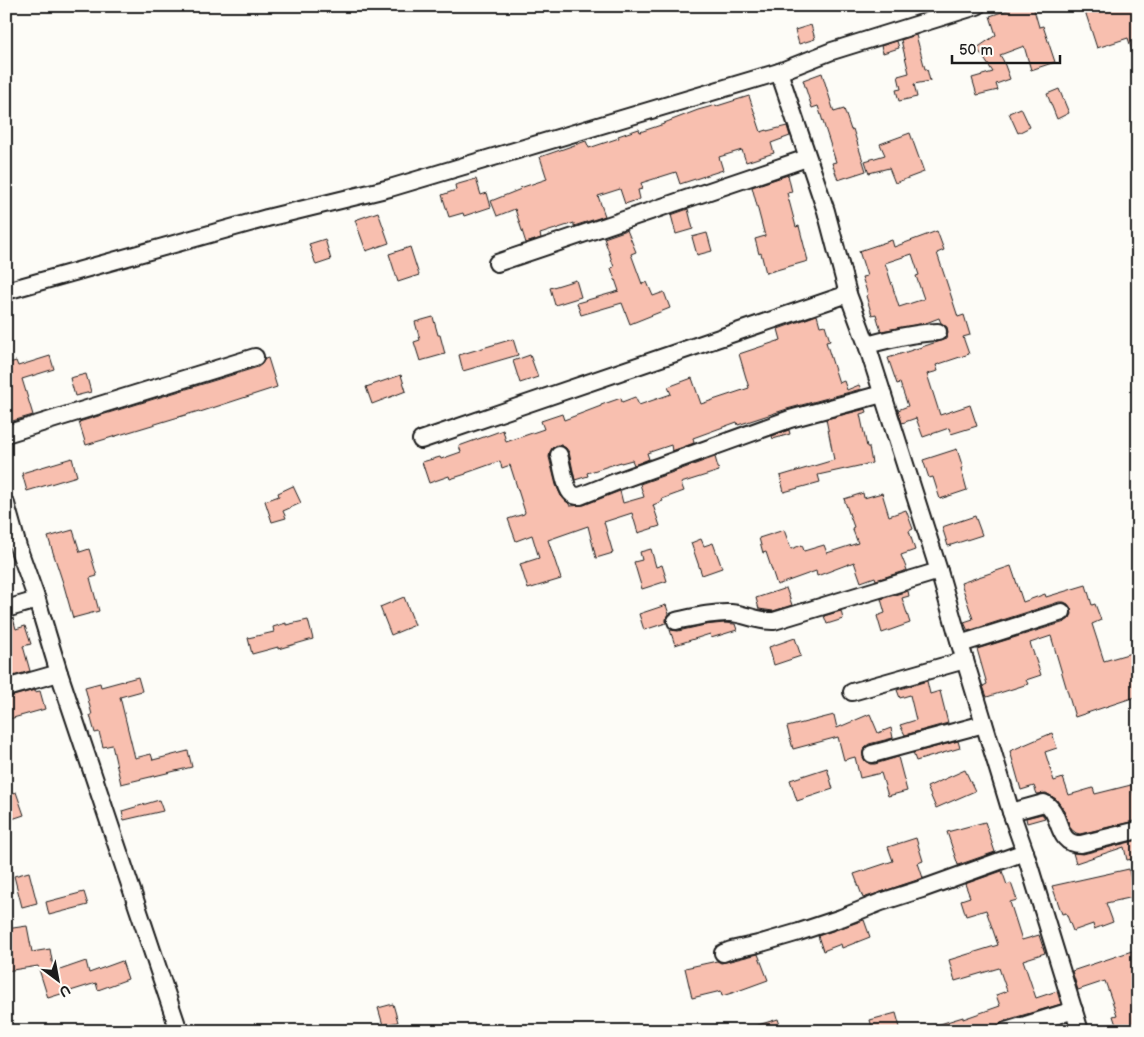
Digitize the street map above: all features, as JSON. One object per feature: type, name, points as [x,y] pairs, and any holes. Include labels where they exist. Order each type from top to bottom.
[{"type":"street","points":[[6,291],[267,218],[390,188],[779,72],[832,51],[976,6]]},
{"type":"street","points":[[779,72],[826,211],[848,294],[939,571],[984,724],[1080,1031]]},
{"type":"street","points":[[497,263],[807,158]]},
{"type":"street","points":[[420,440],[848,294]]},
{"type":"street","points":[[866,345],[921,332],[938,332]]},
{"type":"street","points":[[6,434],[255,357]]},
{"type":"street","points":[[559,455],[571,493],[575,496],[580,496],[790,419],[882,394]]},
{"type":"street","points":[[6,504],[12,548],[37,600],[59,673],[179,1031]]},
{"type":"street","points":[[676,620],[720,613],[734,613],[765,622],[774,621],[939,571]]},
{"type":"street","points":[[6,609],[37,600]]},
{"type":"street","points":[[960,644],[1062,612]]},
{"type":"street","points":[[852,692],[965,660]]},
{"type":"street","points":[[6,688],[59,673]]},
{"type":"street","points":[[872,754],[984,724]]},
{"type":"street","points":[[1011,812],[1044,804],[1049,806],[1064,838],[1073,844],[1138,830]]},
{"type":"street","points":[[723,953],[841,918],[881,902],[1025,852]]},
{"type":"street","points":[[1006,1031],[1074,1010]]},
{"type":"building","points":[[1019,6],[1033,6],[1039,27],[1043,26],[1055,62],[1031,70],[1024,46],[1000,55],[1010,79],[996,84],[998,90],[977,95],[972,78],[993,72],[977,48],[996,35],[990,16]]},
{"type":"building","points":[[1099,6],[1133,6],[1138,25],[1138,59],[1135,60],[1128,38],[1097,48],[1085,11]]},
{"type":"building","points":[[811,25],[815,39],[799,44],[795,30]]},
{"type":"building","points":[[916,35],[930,81],[914,84],[917,97],[899,101],[896,90],[901,89],[898,76],[909,73],[901,40]]},
{"type":"building","points":[[897,41],[899,48],[883,53],[881,46]]},
{"type":"building","points":[[822,73],[834,112],[844,109],[851,130],[853,129],[866,171],[838,180],[832,163],[836,162],[818,106],[812,108],[803,80]]},
{"type":"building","points":[[1059,89],[1069,113],[1057,119],[1047,94]]},
{"type":"building","points":[[749,96],[761,132],[787,126],[790,136],[771,143],[774,153],[746,162],[742,150],[719,157],[723,170],[680,184],[676,172],[641,183],[643,189],[638,190],[640,199],[625,204],[620,189],[598,196],[605,216],[574,226],[574,223],[540,234],[541,238],[526,243],[515,209],[497,216],[491,201],[547,179],[540,157],[586,141],[589,148],[639,129],[640,132],[698,110]]},
{"type":"building","points":[[1021,108],[1030,127],[1018,133],[1009,113]]},
{"type":"building","points":[[910,133],[924,172],[895,183],[889,168],[869,173],[865,161],[885,155],[880,144]]},
{"type":"building","points":[[788,175],[792,192],[787,193],[796,227],[799,226],[808,261],[766,273],[755,239],[765,236],[752,187]]},
{"type":"building","points":[[476,179],[481,195],[487,193],[491,207],[464,216],[463,213],[449,217],[442,195],[456,190],[455,185]]},
{"type":"building","points":[[688,209],[693,229],[676,234],[671,215]]},
{"type":"building","points":[[378,212],[389,243],[366,251],[355,220]]},
{"type":"building","points":[[627,230],[636,252],[631,254],[642,284],[647,282],[653,296],[664,292],[670,308],[630,324],[622,303],[581,315],[577,303],[619,291],[611,268],[614,267],[604,238]]},
{"type":"building","points":[[937,231],[944,250],[937,253],[958,317],[964,315],[970,335],[963,337],[969,354],[936,365],[938,371],[927,374],[940,415],[970,405],[977,426],[951,434],[949,428],[923,437],[916,418],[902,423],[898,410],[908,406],[900,383],[897,384],[888,358],[946,339],[948,332],[947,327],[941,323],[939,318],[926,323],[881,331],[876,314],[872,315],[866,296],[868,295],[862,277],[867,276],[859,251],[892,240],[894,247]],"holes":[[[912,254],[919,275],[916,276],[924,299],[899,307],[885,263]]]},
{"type":"building","points":[[707,233],[712,251],[697,255],[692,237]]},
{"type":"building","points":[[325,239],[331,260],[316,265],[309,244]]},
{"type":"building","points":[[410,247],[419,275],[398,282],[389,254]]},
{"type":"building","points":[[576,280],[581,297],[555,305],[550,288]]},
{"type":"building","points":[[817,315],[820,326],[825,325],[830,341],[826,342],[839,383],[844,381],[847,390],[859,385],[861,389],[787,409],[738,425],[737,422],[693,438],[694,443],[672,451],[671,445],[647,453],[649,459],[634,465],[632,460],[621,462],[587,473],[588,476],[575,480],[569,452],[561,445],[552,448],[549,457],[556,485],[561,496],[570,506],[584,505],[620,491],[623,503],[644,497],[640,484],[715,457],[719,471],[681,483],[684,491],[662,499],[663,501],[653,505],[660,526],[638,533],[632,513],[604,522],[613,553],[596,558],[588,526],[548,540],[561,579],[528,589],[520,564],[539,558],[532,535],[516,541],[508,519],[525,512],[510,465],[502,468],[500,461],[450,479],[449,476],[429,483],[422,462],[440,457],[441,459],[461,452],[459,446],[503,430],[506,442],[544,429],[541,421],[562,414],[564,420],[621,398],[622,402],[635,397],[639,405],[671,394],[668,387],[692,378],[701,404],[749,388],[739,354],[781,340],[778,329]]},
{"type":"building","points":[[433,317],[445,354],[420,361],[414,342],[420,340],[415,322]]},
{"type":"building","points":[[513,339],[518,355],[463,371],[459,355]]},
{"type":"building","points":[[530,355],[538,377],[520,383],[513,361]]},
{"type":"building","points":[[50,356],[54,369],[22,379],[33,415],[9,422],[6,413],[6,364],[16,361],[18,366]]},
{"type":"building","points":[[268,358],[277,387],[200,412],[86,445],[79,422],[258,367]]},
{"type":"building","points":[[86,374],[91,392],[75,396],[70,378]]},
{"type":"building","points":[[401,375],[406,391],[372,404],[366,387]]},
{"type":"building","points":[[866,409],[867,412],[860,414],[872,463],[818,475],[820,482],[784,492],[780,476],[834,460],[826,419]]},
{"type":"building","points":[[789,430],[790,434],[773,439],[772,436]]},
{"type":"building","points":[[957,449],[967,490],[940,499],[933,477],[929,478],[923,460]]},
{"type":"building","points":[[72,458],[77,476],[27,491],[22,473]]},
{"type":"building","points":[[293,486],[301,503],[283,511],[286,518],[272,522],[265,501],[279,496],[278,493]]},
{"type":"building","points":[[863,493],[864,498],[882,493],[889,516],[906,510],[913,529],[909,531],[915,550],[901,555],[907,570],[876,580],[875,577],[861,582],[854,562],[817,576],[816,571],[777,585],[766,552],[763,553],[759,538],[784,530],[791,549],[802,545],[804,551],[824,545],[827,553],[858,543],[844,499]]},
{"type":"building","points":[[975,516],[982,535],[948,546],[942,527]]},
{"type":"building","points":[[73,530],[80,552],[89,549],[97,576],[90,578],[99,611],[73,618],[48,537]]},
{"type":"building","points":[[701,539],[704,546],[713,543],[722,568],[702,575],[691,543]]},
{"type":"building","points":[[651,549],[656,567],[662,565],[667,581],[642,589],[634,562],[642,560],[640,552]]},
{"type":"building","points":[[1011,566],[1023,602],[1045,594],[1046,597],[1086,585],[1092,605],[1095,604],[1101,620],[1092,624],[1104,661],[1138,651],[1138,696],[1075,717],[1051,636],[1030,643],[1041,675],[1026,680],[1028,684],[987,697],[983,686],[987,684],[977,649],[1065,622],[1072,614],[1068,604],[1059,602],[968,631],[964,622],[973,619],[961,583]]},
{"type":"building","points":[[786,588],[792,605],[773,611],[759,609],[756,598]]},
{"type":"building","points":[[908,591],[909,596],[902,598],[910,623],[882,633],[877,616],[885,613],[881,599]]},
{"type":"building","points":[[404,597],[415,625],[391,635],[380,607]]},
{"type":"building","points":[[666,605],[669,614],[666,623],[644,630],[639,614]]},
{"type":"building","points":[[841,611],[843,619],[827,624],[824,616]]},
{"type":"building","points":[[13,618],[16,629],[25,626],[31,644],[23,646],[30,671],[6,678],[6,619]]},
{"type":"building","points":[[308,620],[313,639],[252,654],[248,638],[274,632],[273,627],[286,623],[286,625]]},
{"type":"building","points":[[724,623],[735,624],[737,630],[711,638],[710,634],[675,645],[670,630],[678,631]]},
{"type":"building","points":[[795,638],[801,656],[774,665],[769,647]]},
{"type":"building","points":[[138,677],[142,691],[120,697],[135,758],[151,754],[153,760],[188,751],[192,767],[121,784],[112,745],[103,747],[99,732],[95,733],[85,687],[100,683],[101,687]]},
{"type":"building","points":[[927,681],[930,694],[940,691],[948,723],[905,735],[900,725],[916,720],[910,695],[900,698],[897,690]]},
{"type":"building","points":[[35,690],[35,692],[40,691],[45,709],[6,720],[6,698]]},
{"type":"building","points":[[870,714],[878,733],[891,728],[893,738],[869,744],[863,751],[863,757],[870,764],[875,764],[898,757],[907,791],[888,796],[881,773],[860,778],[855,757],[844,760],[838,737],[793,749],[787,727],[834,715],[837,728]]},
{"type":"building","points":[[1052,733],[1057,748],[1045,752],[1054,781],[1063,778],[1069,795],[1093,788],[1095,794],[1131,785],[1138,809],[1138,820],[1080,834],[1076,833],[1071,829],[1063,809],[1056,799],[1046,793],[1037,794],[1034,786],[1021,790],[1010,751]]},
{"type":"building","points":[[958,741],[960,748],[916,761],[913,753]]},
{"type":"building","points":[[827,768],[833,789],[797,801],[790,780]]},
{"type":"building","points":[[965,770],[975,791],[936,808],[927,787]]},
{"type":"building","points":[[16,792],[24,815],[6,821],[6,796]]},
{"type":"building","points":[[159,800],[163,811],[124,820],[122,811]]},
{"type":"building","points":[[1042,814],[1045,818],[1027,823],[1026,818]]},
{"type":"building","points":[[985,822],[995,852],[958,865],[947,832]]},
{"type":"building","points":[[916,838],[923,861],[918,863],[923,878],[863,898],[854,874],[893,861],[888,847]]},
{"type":"building","points":[[1138,840],[1138,858],[1127,860],[1124,847],[1076,863],[1073,853],[1083,854]]},
{"type":"building","points":[[1129,869],[1134,897],[1106,903],[1113,922],[1094,929],[1093,924],[1073,931],[1066,913],[1062,914],[1052,886]]},
{"type":"building","points":[[1002,871],[1007,885],[1011,883],[1017,900],[1010,902],[1022,940],[1039,935],[1045,953],[1023,960],[1036,998],[1057,991],[1061,1004],[1003,1021],[998,1025],[996,1031],[927,1031],[927,1028],[963,1017],[963,1019],[1000,1006],[996,995],[1007,991],[999,968],[955,981],[949,960],[998,945],[986,910],[966,916],[961,900],[970,897],[965,884]]},
{"type":"building","points":[[29,872],[37,903],[22,907],[14,876]]},
{"type":"building","points":[[84,892],[88,905],[49,915],[46,902]]},
{"type":"building","points":[[864,920],[870,937],[842,948],[841,944],[823,951],[818,936]]},
{"type":"building","points":[[27,926],[32,952],[50,949],[54,972],[86,961],[89,973],[122,961],[128,979],[98,990],[96,983],[48,998],[38,966],[6,971],[6,929]]},
{"type":"building","points":[[1135,950],[1138,959],[1138,1031],[1118,1031],[1113,1016],[1117,1015],[1105,981],[1078,990],[1072,971]]},
{"type":"building","points":[[758,954],[768,980],[722,996],[721,991],[692,998],[685,968],[717,961],[721,963]]},
{"type":"building","points":[[393,1004],[398,1022],[383,1025],[378,1008]]},
{"type":"building","points":[[896,1013],[901,1031],[873,1031],[870,1020]]},
{"type":"building","points":[[778,1019],[782,1031],[748,1031],[748,1028]]}]
